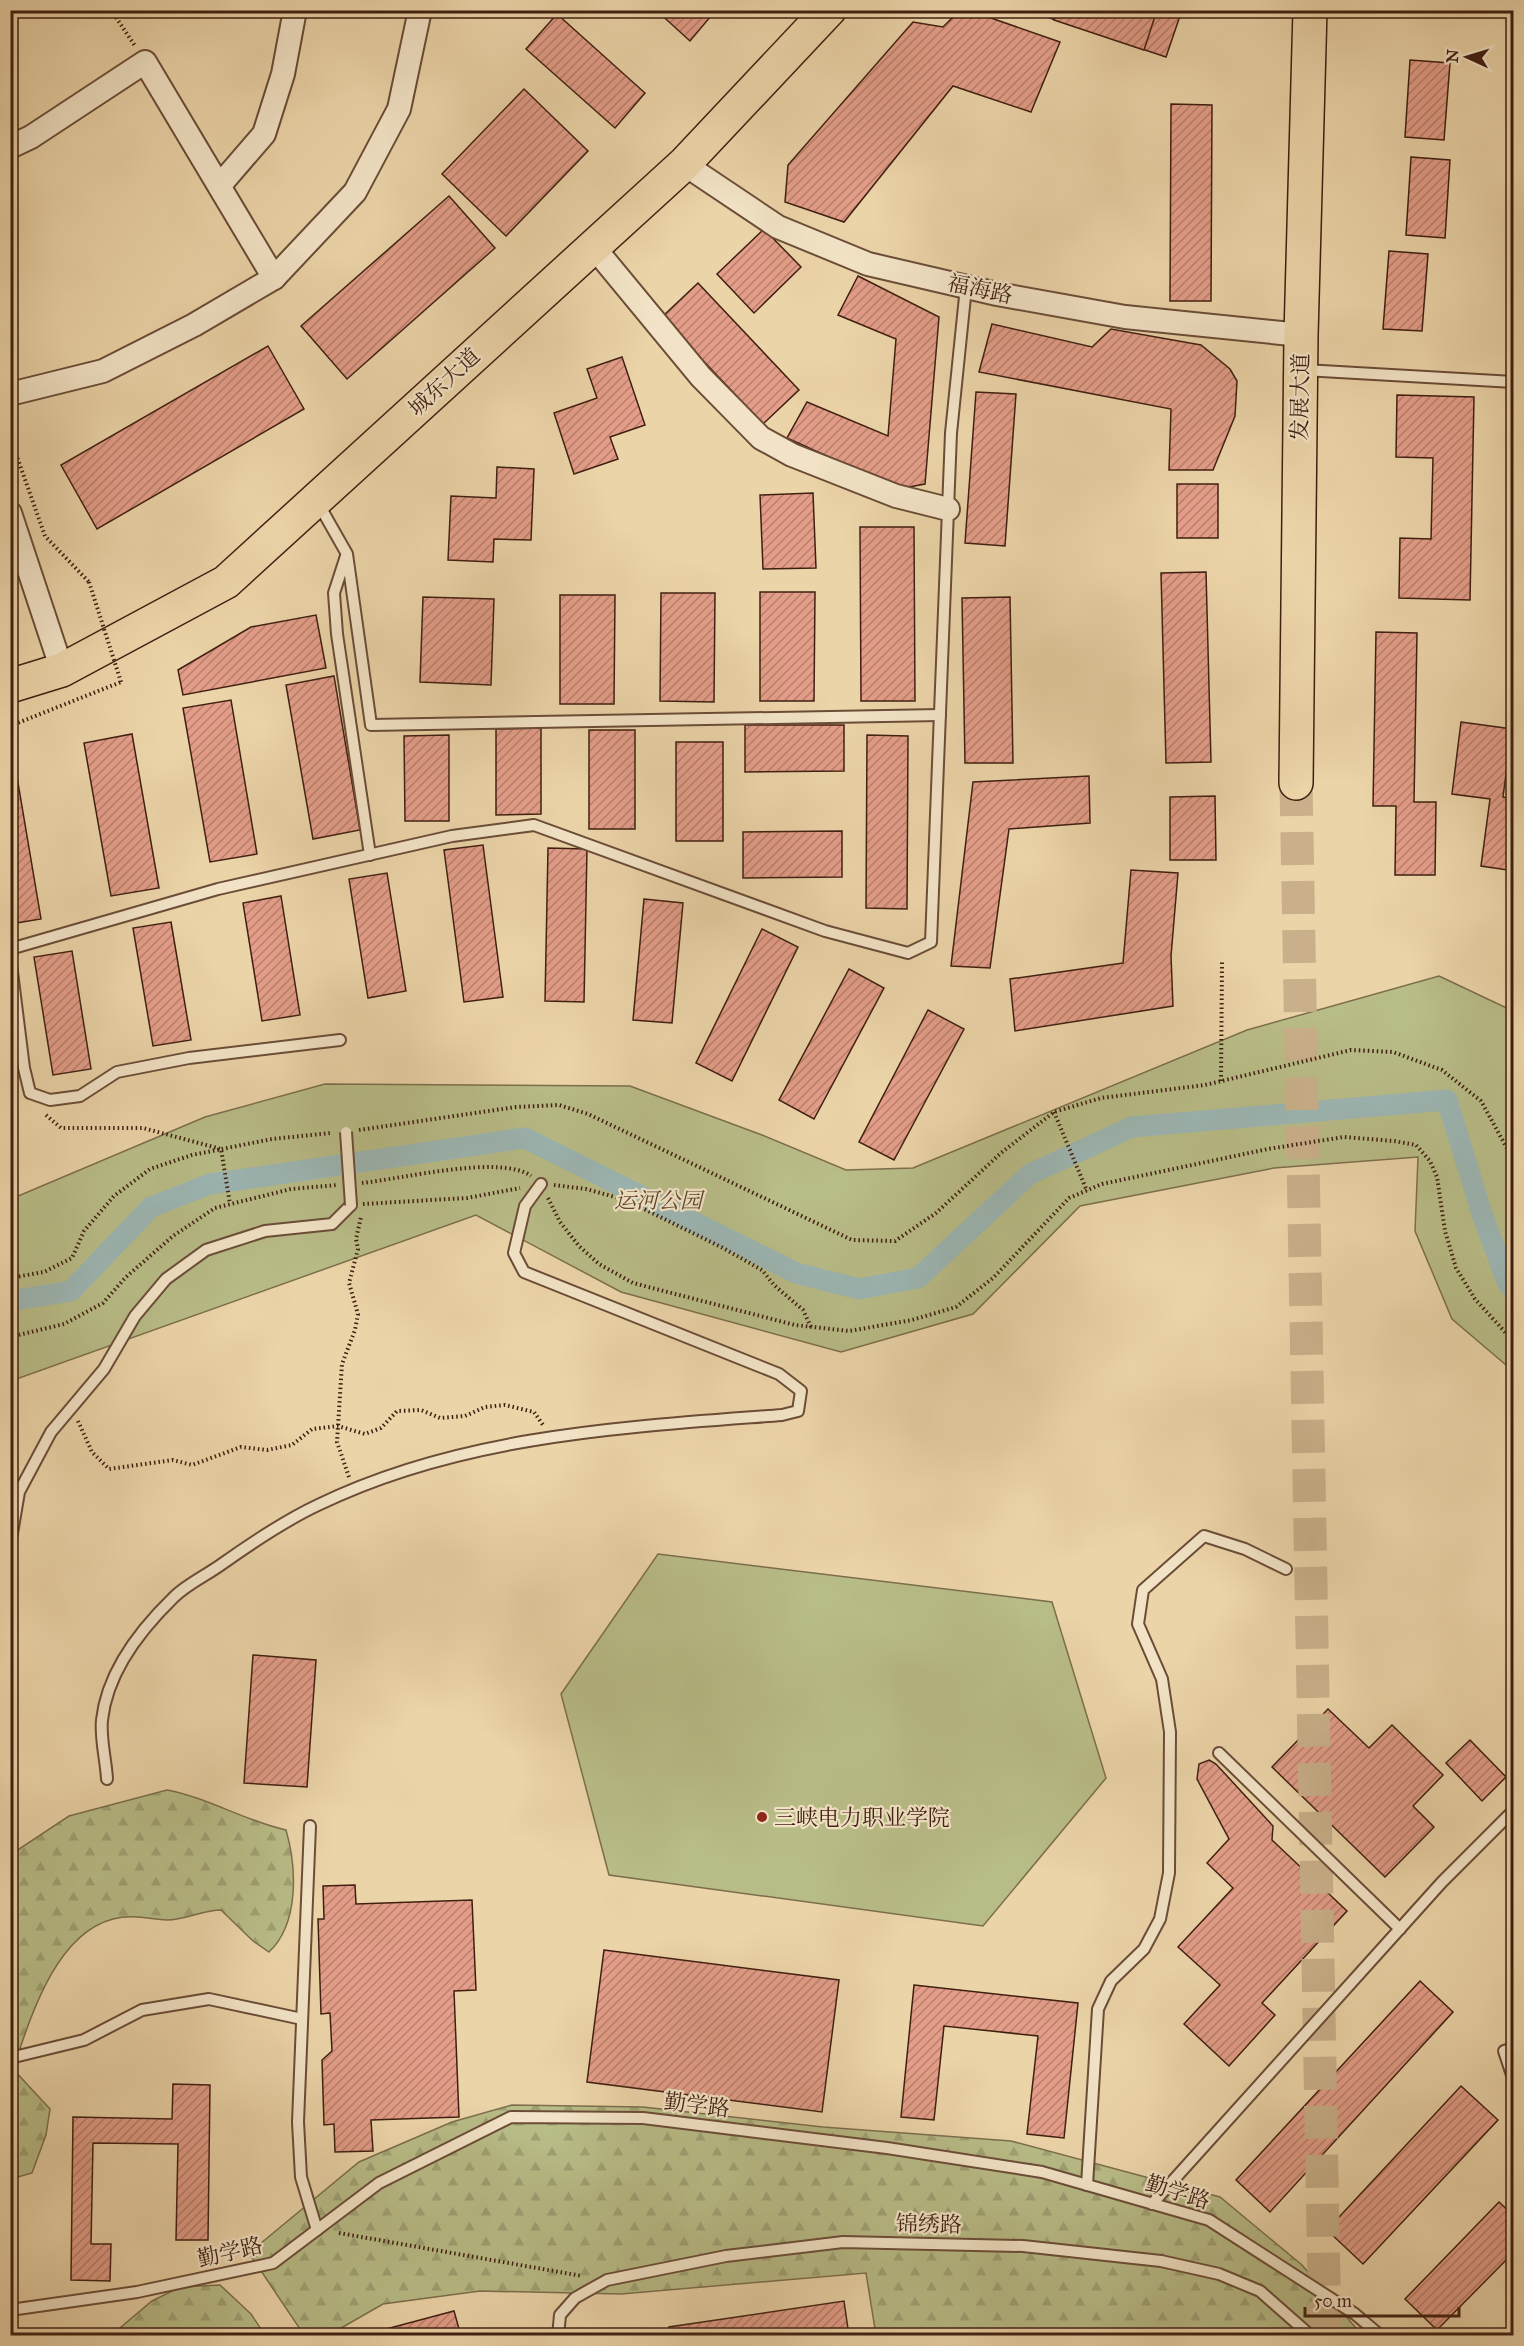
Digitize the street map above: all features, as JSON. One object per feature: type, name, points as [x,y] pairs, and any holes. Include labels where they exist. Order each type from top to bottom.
[{"type":"main road","name":"城东大道","points":[[10,686],[58,660],[215,565],[683,134],[801,10]]},
{"type":"main road","name":"城东大道","points":[[10,664],[58,660],[226,582],[592,245],[684,164],[829,10]]},
{"type":"main road","name":"发展大道","points":[[1296,783],[1301,334],[1310,10]]},
{"type":"street","points":[[220,185],[264,134],[283,74],[295,10]]},
{"type":"street","points":[[10,394],[103,371],[194,325],[274,278],[355,192],[399,109],[420,10]]},
{"type":"street","points":[[10,147],[31,137],[146,62],[274,278]]},
{"type":"street","name":"福海路","points":[[684,164],[778,227],[868,264],[966,287],[1125,317],[1301,334]]},
{"type":"street","points":[[592,245],[701,377],[761,438],[792,455],[879,490],[930,507],[948,509]]},
{"type":"street","points":[[10,513],[58,660]]},
{"type":"lane","points":[[10,949],[218,889],[452,836],[534,825],[825,931],[908,953],[931,942],[951,433],[966,287]]},
{"type":"lane","points":[[1301,369],[1514,382]]},
{"type":"lane","points":[[316,499],[347,554],[371,725],[940,715]]},
{"type":"lane","points":[[347,554],[334,593],[337,634],[370,855]]},
{"type":"lane","points":[[10,956],[24,1068],[30,1093],[50,1100],[80,1096],[117,1072],[189,1058],[340,1040]]},
{"type":"lane","points":[[10,1545],[19,1492],[51,1432],[104,1369],[135,1316],[166,1279],[206,1250],[265,1231],[333,1224],[351,1204],[346,1132]]},
{"type":"lane","points":[[107,1779],[102,1722],[110,1687],[135,1641],[175,1596],[259,1538],[319,1504],[418,1466],[509,1443],[782,1415],[798,1410],[801,1391],[779,1374],[524,1272],[514,1253],[525,1206],[541,1184]]},
{"type":"lane","points":[[1087,2185],[1098,2009],[1111,1981],[1144,1949],[1160,1919],[1169,1873],[1170,1732],[1162,1679],[1138,1624],[1143,1590],[1204,1536],[1245,1549],[1286,1569]]},
{"type":"lane","points":[[1219,1753],[1400,1929]]},
{"type":"lane","points":[[1152,2204],[1442,1882],[1514,1810]]},
{"type":"lane","points":[[310,1826],[298,2121],[301,2177],[317,2230]]},
{"type":"lane","points":[[10,2058],[84,2040],[142,2010],[209,1999],[302,2019]]},
{"type":"lane","points":[[1514,2048],[1504,2051],[1514,2081]]},
{"type":"lane","name":"勤学路","points":[[10,2310],[137,2292],[273,2264],[379,2183],[511,2117],[643,2118],[898,2150],[1042,2172],[1209,2220],[1355,2314],[1381,2336]]},
{"type":"lane","name":"锦绣路","points":[[558,2336],[560,2315],[574,2298],[607,2280],[726,2256],[843,2241],[1023,2246],[1161,2261],[1219,2274],[1260,2291],[1311,2336]]},
{"type":"path","points":[[111,10],[146,62]]},
{"type":"path","points":[[10,437],[45,536],[89,582],[121,682],[10,726]]},
{"type":"path","points":[[1221,1081],[1222,961]]},
{"type":"path","points":[[10,1278],[44,1272],[72,1258],[84,1231],[114,1196],[150,1169],[221,1149],[272,1139],[346,1132],[516,1107],[560,1106],[588,1114],[852,1240],[895,1241],[936,1213],[1001,1153],[1053,1112],[1101,1098],[1221,1081],[1351,1050],[1393,1052],[1442,1070],[1481,1101],[1514,1161]]},
{"type":"path","points":[[30,1093],[48,1118],[61,1128],[143,1128],[221,1149]]},
{"type":"path","points":[[1053,1112],[1087,1191]]},
{"type":"path","points":[[350,1184],[496,1165],[522,1169],[541,1184],[560,1222],[579,1246],[599,1264],[625,1278],[664,1291],[795,1325],[849,1331],[912,1320],[956,1307],[993,1278],[1069,1198],[1102,1184],[1268,1149],[1344,1137],[1416,1145],[1430,1161],[1437,1177],[1445,1231],[1456,1268],[1475,1299],[1514,1342]]},
{"type":"path","points":[[221,1149],[230,1204]]},
{"type":"path","points":[[351,1204],[467,1198],[541,1184],[586,1189],[626,1200],[762,1270],[774,1285],[803,1310],[811,1327]]},
{"type":"path","points":[[10,1337],[64,1324],[103,1303],[126,1277],[173,1236],[215,1208],[291,1189],[338,1185]]},
{"type":"path","points":[[351,1204],[361,1217],[356,1239],[358,1249],[349,1283],[357,1314],[355,1330],[342,1364],[337,1442],[354,1490]]},
{"type":"path","points":[[72,1408],[92,1452],[109,1468],[173,1460],[192,1465],[241,1447],[267,1450],[292,1445],[312,1429],[338,1426],[365,1434],[381,1428],[397,1411],[421,1410],[440,1418],[465,1416],[485,1407],[505,1405],[534,1412],[551,1438]]},
{"type":"path","points":[[317,2230],[607,2280]]},
{"type":"green space","name":"运河公园","points":[[1439,976],[1513,1011],[1513,1371],[1452,1319],[1415,1231],[1418,1157],[1274,1168],[1080,1206],[973,1314],[841,1352],[621,1292],[476,1215],[11,1381],[11,1199],[205,1117],[325,1084],[630,1086],[762,1135],[846,1170],[913,1168],[1247,1030]]},
{"type":"green space","points":[[658,1554],[1052,1602],[1106,1778],[983,1926],[609,1875],[561,1694]]},
{"type":"green space","points":[[167,1790],[198,1798],[286,1830],[292,1861],[293,1895],[286,1926],[279,1940],[269,1952],[253,1941],[221,1910],[174,1920],[134,1917],[113,1919],[93,1928],[75,1942],[60,1960],[48,1981],[13,2069],[50,2109],[46,2135],[32,2173],[11,2179],[10,1860],[19,1849],[69,1816]]},
{"type":"green space","points":[[512,2105],[643,2107],[823,2127],[1011,2141],[1220,2197],[1302,2265],[1361,2334],[876,2335],[866,2273],[621,2294],[480,2291],[383,2304],[329,2335],[304,2335],[249,2253],[359,2162],[452,2122]]},
{"type":"green space","points":[[220,2285],[251,2314],[265,2335],[115,2336],[114,2333],[152,2301],[180,2287]]},
{"type":"building","points":[[656,10],[716,10],[690,41]]},
{"type":"building","points":[[960,10],[968,10],[1060,42],[1031,112],[953,86],[844,222],[785,202],[788,165],[913,22],[943,27]]},
{"type":"building","points":[[1026,10],[1182,10],[1166,57]]},
{"type":"building","points":[[1057,10],[1157,10],[1144,50],[1054,20]]},
{"type":"building","points":[[557,14],[645,93],[615,128],[526,49]]},
{"type":"building","points":[[1410,60],[1450,63],[1444,140],[1405,137]]},
{"type":"building","points":[[524,89],[588,151],[506,236],[442,174]]},
{"type":"building","points":[[1171,104],[1212,105],[1211,301],[1170,301]]},
{"type":"building","points":[[1411,157],[1450,160],[1445,238],[1406,235]]},
{"type":"building","points":[[449,196],[495,248],[347,379],[301,326]]},
{"type":"building","points":[[764,229],[801,267],[754,313],[717,274]]},
{"type":"building","points":[[1389,251],[1428,254],[1422,331],[1383,329]]},
{"type":"building","points":[[858,276],[939,317],[925,484],[909,487],[882,481],[787,438],[807,402],[888,436],[896,339],[838,315]]},
{"type":"building","points":[[698,283],[799,390],[763,424],[662,317]]},
{"type":"building","points":[[992,324],[1092,347],[1111,329],[1201,345],[1230,369],[1237,381],[1235,416],[1213,470],[1169,470],[1171,409],[979,372]]},
{"type":"building","points":[[268,346],[304,409],[97,529],[61,465]]},
{"type":"building","points":[[622,357],[645,425],[610,437],[618,459],[574,474],[554,413],[597,398],[587,369]]},
{"type":"building","points":[[976,392],[1016,394],[1005,546],[965,543]]},
{"type":"building","points":[[1397,395],[1474,397],[1470,600],[1399,598],[1400,538],[1431,539],[1433,458],[1396,457]]},
{"type":"building","points":[[497,467],[534,469],[531,540],[494,539],[493,562],[448,560],[451,496],[496,498]]},
{"type":"building","points":[[1177,484],[1218,484],[1218,538],[1177,538]]},
{"type":"building","points":[[813,493],[816,568],[763,569],[760,495]]},
{"type":"building","points":[[860,527],[914,527],[915,701],[861,701]]},
{"type":"building","points":[[1206,572],[1211,762],[1166,763],[1161,573]]},
{"type":"building","points":[[760,592],[815,592],[814,701],[760,701]]},
{"type":"building","points":[[661,593],[715,593],[714,702],[660,701]]},
{"type":"building","points":[[560,595],[615,595],[614,704],[560,704]]},
{"type":"building","points":[[423,597],[494,599],[491,685],[420,682]]},
{"type":"building","points":[[1010,597],[1013,763],[965,763],[962,598]]},
{"type":"building","points":[[316,615],[326,668],[183,695],[178,670],[251,627]]},
{"type":"building","points":[[1376,632],[1417,633],[1414,802],[1436,802],[1435,875],[1395,875],[1396,806],[1373,806]]},
{"type":"building","points":[[334,676],[360,830],[313,839],[286,685]]},
{"type":"building","points":[[231,700],[257,854],[210,862],[183,708]]},
{"type":"building","points":[[1461,722],[1512,729],[1503,797],[1514,798],[1514,871],[1481,866],[1490,799],[1452,794]]},
{"type":"building","points":[[745,725],[844,725],[844,771],[745,772]]},
{"type":"building","points":[[541,728],[541,814],[496,815],[496,729]]},
{"type":"building","points":[[589,730],[635,730],[635,829],[589,829]]},
{"type":"building","points":[[132,734],[159,888],[111,896],[84,743]]},
{"type":"building","points":[[449,735],[449,821],[405,821],[404,736]]},
{"type":"building","points":[[867,735],[908,736],[907,909],[866,908]]},
{"type":"building","points":[[676,742],[723,742],[723,841],[676,841]]},
{"type":"building","points":[[15,765],[41,919],[10,924],[10,766]]},
{"type":"building","points":[[1089,776],[1090,823],[1009,829],[990,968],[951,966],[973,782]]},
{"type":"building","points":[[1215,796],[1216,860],[1170,860],[1170,797]]},
{"type":"building","points":[[842,831],[842,877],[743,878],[743,832]]},
{"type":"building","points":[[483,845],[503,997],[464,1002],[444,850]]},
{"type":"building","points":[[548,848],[587,849],[584,1002],[545,1001]]},
{"type":"building","points":[[1131,870],[1178,873],[1171,956],[1173,1006],[1015,1031],[1010,979],[1123,963]]},
{"type":"building","points":[[387,873],[406,991],[368,998],[349,879]]},
{"type":"building","points":[[281,896],[300,1015],[262,1021],[243,903]]},
{"type":"building","points":[[644,899],[683,903],[672,1023],[633,1020]]},
{"type":"building","points":[[171,922],[191,1040],[153,1046],[133,928]]},
{"type":"building","points":[[762,929],[798,947],[732,1081],[696,1063]]},
{"type":"building","points":[[72,951],[91,1069],[53,1075],[34,957]]},
{"type":"building","points":[[849,969],[884,988],[814,1119],[779,1100]]},
{"type":"building","points":[[928,1010],[964,1029],[894,1160],[859,1142]]},
{"type":"building","points":[[253,1655],[316,1660],[307,1787],[244,1783]]},
{"type":"building","points":[[1328,1709],[1369,1748],[1392,1725],[1443,1775],[1413,1806],[1434,1827],[1385,1877],[1272,1767]]},
{"type":"building","points":[[1470,1740],[1506,1777],[1482,1801],[1446,1763]]},
{"type":"building","points":[[1209,1760],[1216,1764],[1273,1826],[1272,1840],[1347,1911],[1262,2003],[1275,2015],[1229,2066],[1184,2024],[1220,1985],[1178,1947],[1233,1888],[1207,1863],[1229,1839],[1197,1779],[1199,1764]]},
{"type":"building","points":[[355,1885],[356,1904],[472,1900],[476,1990],[454,1991],[459,2117],[371,2120],[373,2151],[335,2152],[334,2124],[324,2125],[322,2060],[332,2051],[330,2013],[321,2014],[318,1919],[324,1919],[323,1886]]},
{"type":"building","points":[[604,1950],[839,1980],[822,2112],[587,2082]]},
{"type":"building","points":[[1420,1981],[1453,2012],[1270,2212],[1236,2180]]},
{"type":"building","points":[[914,1985],[1078,2003],[1064,2138],[1027,2134],[1038,2036],[944,2026],[934,2120],[901,2117]]},
{"type":"building","points":[[173,2084],[210,2085],[208,2240],[176,2240],[178,2144],[93,2143],[91,2244],[111,2244],[110,2281],[71,2280],[73,2117],[172,2119]]},
{"type":"building","points":[[1461,2086],[1498,2120],[1363,2264],[1327,2230]]},
{"type":"building","points":[[1499,2202],[1514,2216],[1514,2252],[1437,2330],[1405,2299]]},
{"type":"building","points":[[844,2301],[849,2336],[670,2336],[669,2327]]},
{"type":"building","points":[[454,2311],[461,2336],[372,2336],[371,2333]]},
{"type":"waterway","points":[[10,1301],[71,1291],[151,1207],[210,1184],[525,1138],[796,1273],[859,1289],[918,1278],[1030,1174],[1132,1127],[1447,1100],[1482,1214],[1508,1284],[1514,1290]]},
{"type":"tunnel","points":[[1296,783],[1325,2336]]},
{"type":"place","name":"三峡电力职业学院","points":[[762,1817]]}]
